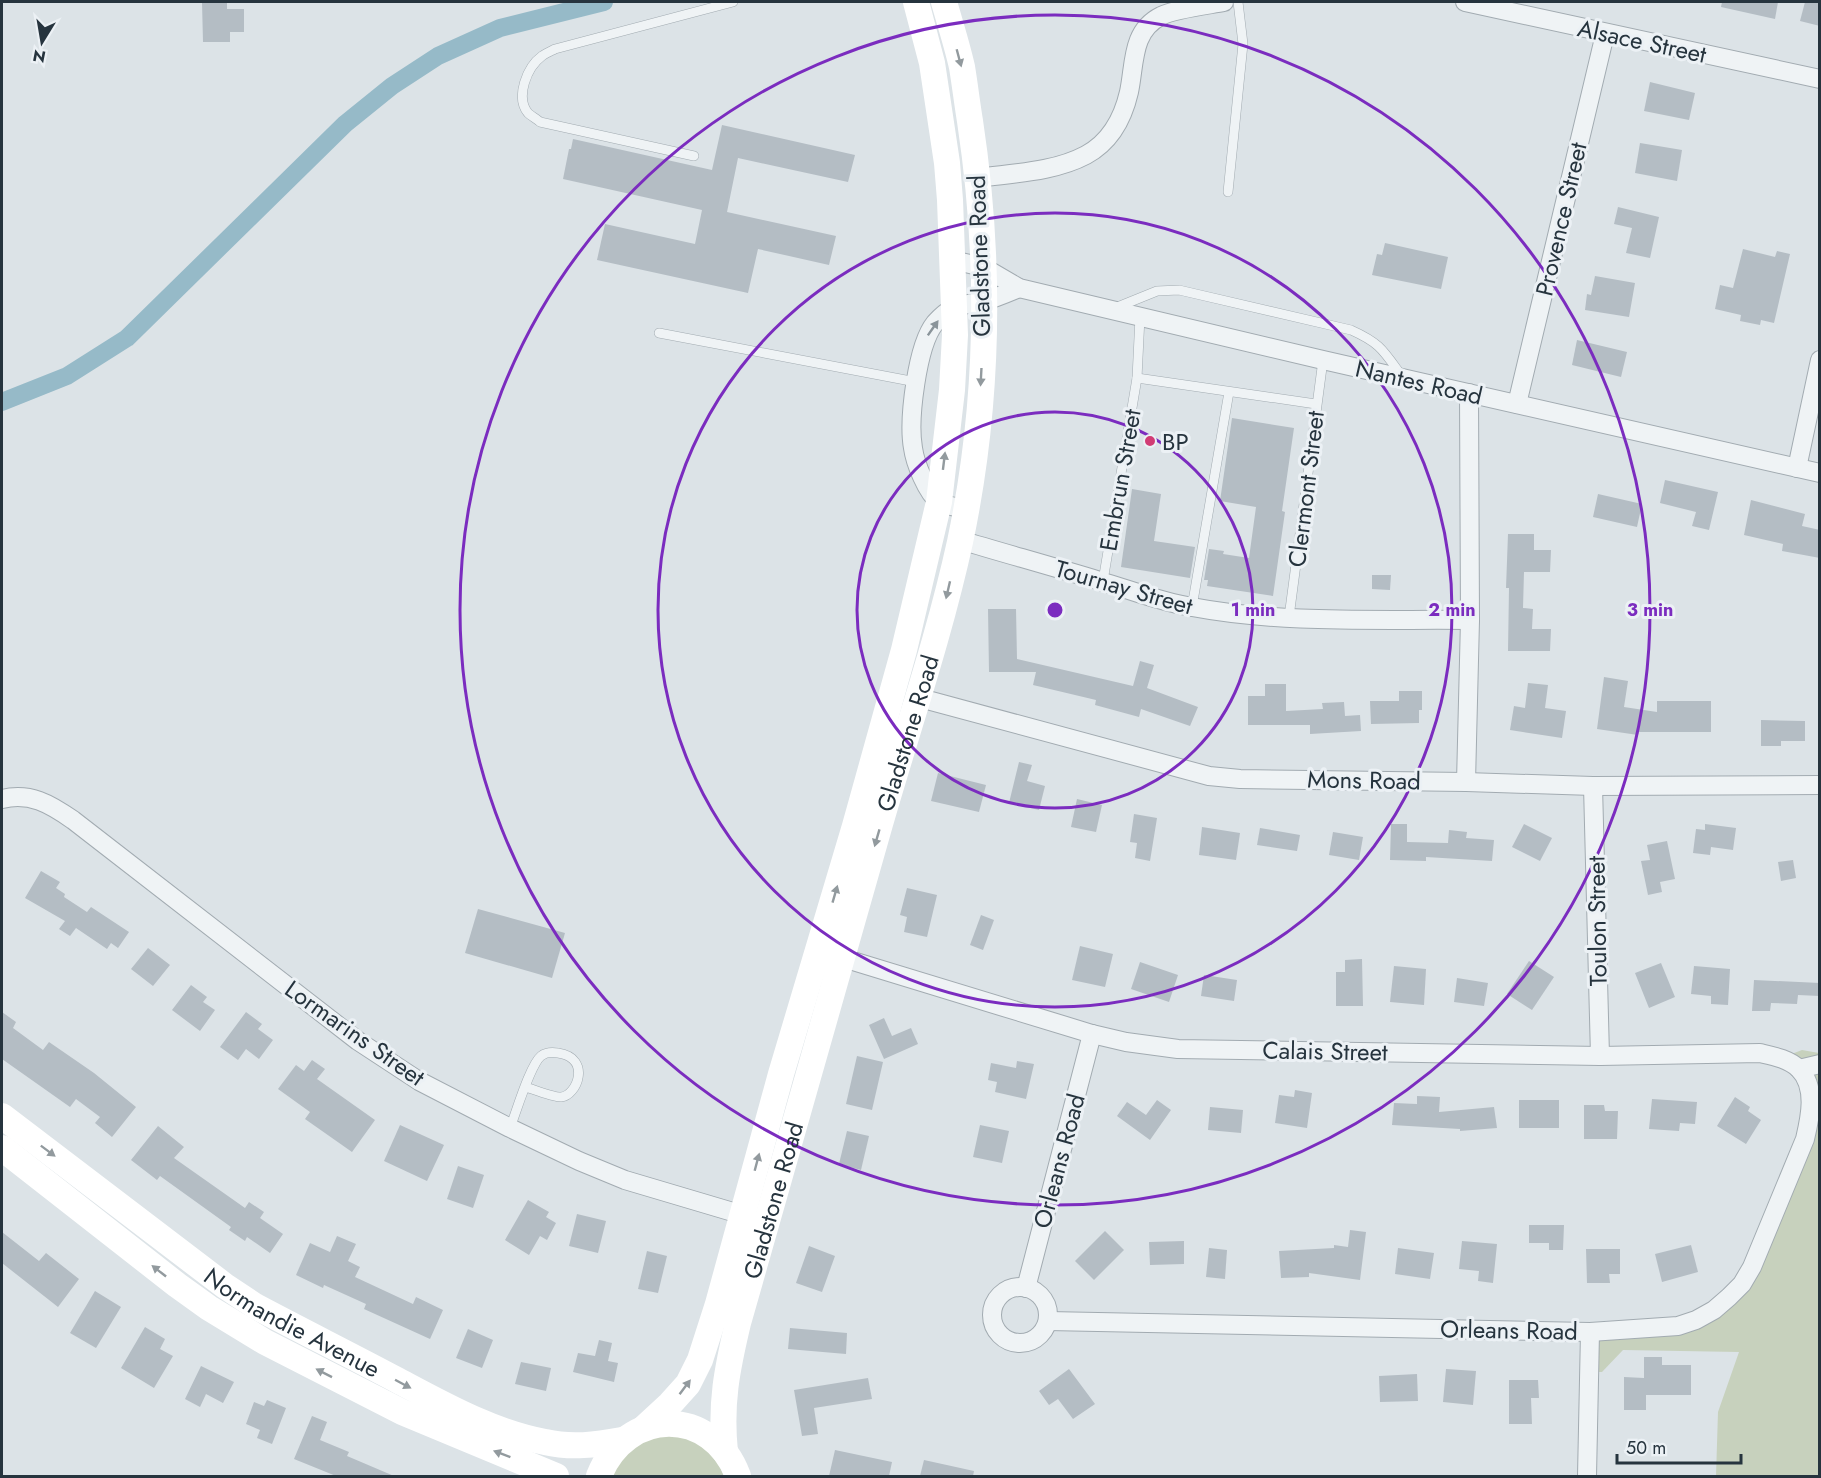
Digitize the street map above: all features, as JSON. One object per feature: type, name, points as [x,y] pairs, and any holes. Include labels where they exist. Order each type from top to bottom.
[{"type":"street","name":"Gladstone Road","points":[[725,1452],[722,1426],[726,1372],[738,1323],[752,1216],[811,972],[898,668],[939,502],[952,390],[955,335],[950,200],[947,163],[932,63],[915,2]]},
{"type":"street","name":"Gladstone Road","points":[[599,1476],[608,1456],[670,1404],[688,1384],[700,1360],[842,958],[940,624],[957,551],[974,453],[985,301],[978,178],[962,67],[944,2]]},
{"type":"street","points":[[978,178],[1060,166],[1087,155],[1113,131],[1122,114],[1129,91],[1136,48],[1142,33],[1150,22],[1163,14],[1224,2]]},
{"type":"street","name":"Alsace Street","points":[[1465,2],[1820,79]]},
{"type":"street","name":"Provence Street","points":[[1517,404],[1605,34]]},
{"type":"street","points":[[947,163],[965,158],[978,178]]},
{"type":"street","points":[[950,200],[970,201],[978,178]]},
{"type":"street","name":"Nantes Road","points":[[952,260],[983,267],[1019,288],[1820,473]]},
{"type":"street","points":[[965,509],[939,502],[921,479],[911,432],[921,357],[927,337],[935,323],[955,306],[985,301],[1019,288]]},
{"type":"street","points":[[1797,468],[1820,360]]},
{"type":"street","points":[[1466,782],[1470,620],[1469,393]]},
{"type":"street","points":[[926,555],[957,551]]},
{"type":"street","name":"Tournay Street","points":[[957,551],[1103,581],[1153,598],[1191,607],[1239,614],[1289,618],[1470,620]]},
{"type":"street","points":[[886,711],[920,697],[898,668]]},
{"type":"street","name":"Mons Road","points":[[920,697],[1209,776],[1240,779],[1593,786],[1820,785]]},
{"type":"street","name":"Toulon Street","points":[[1593,786],[1600,1056]]},
{"type":"street","name":"Lormarins Street","points":[[2,800],[14,796],[38,800],[53,807],[358,1041],[419,1081],[510,1128],[625,1180],[752,1216]]},
{"type":"street","points":[[811,972],[822,979],[842,958],[833,930],[824,930]]},
{"type":"street","name":"Calais Street","points":[[842,958],[1092,1034],[1125,1042],[1178,1049],[1600,1056],[1760,1053],[1779,1057],[1803,1077]]},
{"type":"street","name":"Orleans Road","points":[[1026,1288],[1092,1034]]},
{"type":"street","points":[[1803,1077],[1820,1064]]},
{"type":"street","name":"Orleans Road","points":[[1048,1321],[1590,1332],[1678,1326],[1696,1320],[1714,1310],[1742,1284],[1752,1267],[1805,1139],[1810,1119],[1811,1100],[1803,1077]]},
{"type":"street","name":"Normandie Avenue","points":[[2,1116],[225,1286],[255,1306],[459,1413],[503,1431],[544,1442],[568,1445],[592,1446],[662,1424],[680,1425],[697,1430],[713,1439],[725,1452]]},
{"type":"street","name":"Normandie Avenue","points":[[2,1148],[177,1285],[256,1337],[402,1412],[556,1476]]},
{"type":"street","points":[[1026,1288],[1041,1296],[1046,1304],[1048,1321],[1040,1335],[1026,1342],[1009,1341],[997,1330],[992,1315],[993,1307],[997,1300],[1010,1289],[1026,1288]]},
{"type":"street","points":[[1587,1476],[1590,1332]]},
{"type":"street","points":[[725,1452],[738,1476]]},
{"type":"lane","points":[[694,156],[540,122],[527,112],[522,96],[525,83],[530,70],[541,57],[555,49],[733,2]]},
{"type":"lane","points":[[1228,192],[1243,44],[1238,2]]},
{"type":"lane","points":[[1111,310],[1157,291],[1179,290],[1351,330],[1369,338],[1380,347],[1402,377]]},
{"type":"lane","name":"Embrun Street","points":[[1103,581],[1137,378],[1140,317]]},
{"type":"lane","points":[[659,333],[916,382]]},
{"type":"lane","name":"Clermont Street","points":[[1289,618],[1323,360]]},
{"type":"lane","name":"Embrun Street","points":[[1137,378],[1316,404]]},
{"type":"lane","points":[[1191,607],[1229,392]]},
{"type":"lane","points":[[510,1128],[526,1087],[536,1062],[544,1053],[564,1054],[574,1059],[579,1065],[578,1077],[573,1089],[567,1095],[561,1097],[526,1087]]},
{"type":"green space","points":[[1802,1050],[1819,1053],[1819,1476],[1716,1476],[1718,1412],[1739,1352],[1623,1350],[1602,1372],[1597,1372],[1597,1336],[1667,1335],[1738,1291],[1813,1100],[1789,1055]]},
{"type":"green space","points":[[658,1435],[688,1438],[700,1444],[718,1464],[724,1476],[611,1476],[629,1450]]},
{"type":"building","points":[[202,2],[227,2],[227,9],[244,9],[244,32],[230,32],[230,42],[203,42]]},
{"type":"building","points":[[1722,2],[1778,2],[1775,19],[1721,7]]},
{"type":"building","points":[[1805,2],[1820,2],[1820,26],[1800,21]]},
{"type":"building","points":[[1650,82],[1695,93],[1689,120],[1644,111]]},
{"type":"building","points":[[722,125],[855,155],[848,182],[738,158],[727,212],[836,236],[829,265],[758,249],[748,293],[597,260],[605,224],[695,244],[702,210],[563,179],[573,139],[712,170]]},
{"type":"building","points":[[1640,143],[1682,150],[1677,181],[1635,173]]},
{"type":"building","points":[[1618,207],[1659,217],[1650,258],[1626,253],[1632,228],[1614,224]]},
{"type":"building","points":[[1385,243],[1448,257],[1441,289],[1372,275],[1377,254],[1382,255]]},
{"type":"building","points":[[1743,249],[1775,257],[1777,251],[1790,254],[1774,323],[1761,320],[1760,325],[1740,321],[1741,315],[1715,309],[1720,285],[1733,288]]},
{"type":"building","points":[[1595,276],[1635,283],[1629,317],[1585,310],[1587,294],[1591,295]]},
{"type":"building","points":[[1577,340],[1627,352],[1621,377],[1572,365]]},
{"type":"building","points":[[1232,418],[1294,428],[1273,596],[1207,586],[1208,580],[1204,580],[1209,549],[1224,551],[1223,554],[1249,558],[1256,507],[1220,501]]},
{"type":"building","points":[[1665,480],[1718,492],[1709,530],[1692,526],[1696,512],[1660,503]]},
{"type":"building","points":[[1132,489],[1161,494],[1154,541],[1195,547],[1190,578],[1121,567]]},
{"type":"building","points":[[1598,494],[1642,504],[1637,527],[1593,517]]},
{"type":"building","points":[[1751,500],[1805,514],[1802,526],[1820,530],[1820,558],[1782,551],[1783,544],[1744,535]]},
{"type":"building","points":[[1508,534],[1534,534],[1534,550],[1551,550],[1550,572],[1524,572],[1523,608],[1533,609],[1532,629],[1551,629],[1550,651],[1508,651],[1509,588],[1506,588]]},
{"type":"building","points":[[1372,575],[1391,575],[1390,590],[1372,589]]},
{"type":"building","points":[[988,609],[1016,609],[1017,659],[1133,686],[1140,661],[1154,665],[1147,688],[1198,707],[1190,726],[1141,709],[1139,717],[1095,705],[1096,700],[1033,685],[1036,672],[989,672]]},
{"type":"building","points":[[1604,677],[1628,681],[1624,707],[1657,712],[1657,701],[1711,701],[1711,732],[1639,732],[1638,735],[1597,729]]},
{"type":"building","points":[[1528,683],[1548,685],[1545,708],[1566,711],[1562,738],[1510,730],[1514,706],[1525,708]]},
{"type":"building","points":[[1265,684],[1286,684],[1286,711],[1323,709],[1322,703],[1344,702],[1345,716],[1360,715],[1361,731],[1310,734],[1310,725],[1248,725],[1248,696],[1265,696]]},
{"type":"building","points":[[1399,691],[1422,691],[1419,723],[1371,724],[1370,701],[1399,701]]},
{"type":"building","points":[[1761,720],[1805,721],[1805,741],[1781,741],[1781,746],[1761,746]]},
{"type":"building","points":[[1019,762],[1032,765],[1027,781],[1045,786],[1039,810],[1009,803]]},
{"type":"building","points":[[938,773],[986,785],[979,812],[931,801]]},
{"type":"building","points":[[1077,799],[1102,805],[1096,832],[1071,827]]},
{"type":"building","points":[[1134,814],[1157,818],[1150,861],[1135,858],[1137,843],[1130,842]]},
{"type":"building","points":[[1391,824],[1407,824],[1407,842],[1448,843],[1449,830],[1467,832],[1466,838],[1494,840],[1492,861],[1426,857],[1426,861],[1390,860]]},
{"type":"building","points":[[1524,824],[1552,838],[1540,861],[1512,847]]},
{"type":"building","points":[[1705,824],[1736,828],[1733,850],[1711,847],[1710,855],[1693,853],[1696,829],[1705,830]]},
{"type":"building","points":[[1202,827],[1240,833],[1236,860],[1199,855]]},
{"type":"building","points":[[1260,828],[1300,835],[1297,851],[1257,845]]},
{"type":"building","points":[[1333,832],[1363,837],[1359,860],[1329,855]]},
{"type":"building","points":[[1667,841],[1675,879],[1660,882],[1662,892],[1648,895],[1641,861],[1650,860],[1647,845]]},
{"type":"building","points":[[1793,860],[1796,878],[1781,881],[1778,862]]},
{"type":"building","points":[[41,871],[60,882],[56,888],[65,894],[64,897],[87,912],[91,907],[129,932],[118,948],[111,943],[107,949],[76,928],[70,936],[59,929],[65,921],[25,898]]},
{"type":"building","points":[[907,888],[937,895],[927,937],[904,932],[907,917],[900,915]]},
{"type":"building","points":[[478,909],[565,933],[552,978],[465,953]]},
{"type":"building","points":[[981,915],[994,920],[983,950],[970,945]]},
{"type":"building","points":[[1080,946],[1113,954],[1105,987],[1072,980]]},
{"type":"building","points":[[148,948],[170,965],[153,986],[131,969]]},
{"type":"building","points":[[1362,959],[1363,1006],[1336,1006],[1336,972],[1345,972],[1345,960]]},
{"type":"building","points":[[1529,961],[1554,977],[1532,1010],[1507,994]]},
{"type":"building","points":[[1140,962],[1178,975],[1169,1002],[1131,989]]},
{"type":"building","points":[[1661,963],[1675,997],[1649,1008],[1635,973]]},
{"type":"building","points":[[1394,966],[1426,969],[1424,1005],[1390,1002]]},
{"type":"building","points":[[1694,966],[1730,969],[1728,1005],[1711,1004],[1711,996],[1691,994]]},
{"type":"building","points":[[1204,975],[1237,980],[1234,1001],[1201,996]]},
{"type":"building","points":[[1457,978],[1488,983],[1484,1006],[1454,1002]]},
{"type":"building","points":[[1754,980],[1820,983],[1820,996],[1798,995],[1797,1004],[1771,1003],[1770,1011],[1752,1011]]},
{"type":"building","points":[[191,985],[207,997],[203,1002],[215,1010],[200,1031],[172,1010]]},
{"type":"building","points":[[2,1012],[16,1022],[13,1028],[43,1050],[49,1042],[94,1073],[136,1107],[112,1137],[95,1123],[100,1117],[76,1099],[70,1107],[2,1059]]},
{"type":"building","points":[[246,1012],[262,1024],[258,1029],[273,1040],[259,1059],[246,1049],[238,1060],[220,1047]]},
{"type":"building","points":[[884,1018],[892,1036],[911,1028],[918,1044],[884,1059],[869,1025]]},
{"type":"building","points":[[857,1056],[883,1062],[872,1110],[846,1104]]},
{"type":"building","points":[[312,1060],[325,1069],[317,1079],[375,1120],[352,1152],[305,1119],[310,1112],[278,1089],[296,1065],[304,1071]]},
{"type":"building","points":[[1017,1061],[1034,1064],[1026,1099],[995,1092],[997,1082],[988,1080],[991,1063],[1016,1068]]},
{"type":"building","points":[[1295,1090],[1312,1093],[1307,1128],[1275,1123],[1279,1095],[1294,1097]]},
{"type":"building","points":[[1417,1096],[1440,1097],[1439,1112],[1494,1107],[1497,1128],[1460,1131],[1460,1129],[1392,1125],[1394,1103],[1417,1104]]},
{"type":"building","points":[[1735,1097],[1750,1107],[1748,1111],[1761,1120],[1746,1144],[1717,1126]]},
{"type":"building","points":[[1652,1099],[1697,1102],[1695,1124],[1680,1123],[1679,1131],[1649,1129]]},
{"type":"building","points":[[1157,1100],[1171,1110],[1150,1140],[1117,1116],[1127,1102],[1146,1115]]},
{"type":"building","points":[[1519,1100],[1559,1100],[1559,1128],[1519,1128]]},
{"type":"building","points":[[1584,1105],[1604,1105],[1605,1111],[1618,1111],[1617,1139],[1584,1139]]},
{"type":"building","points":[[1210,1107],[1243,1110],[1241,1133],[1208,1130]]},
{"type":"building","points":[[400,1125],[444,1145],[427,1181],[384,1161]]},
{"type":"building","points":[[980,1125],[1009,1131],[1002,1163],[973,1157]]},
{"type":"building","points":[[158,1126],[184,1147],[174,1158],[245,1208],[249,1202],[264,1212],[260,1218],[283,1234],[270,1253],[247,1237],[245,1241],[229,1230],[231,1227],[160,1176],[157,1180],[131,1160]]},
{"type":"building","points":[[847,1131],[869,1136],[861,1170],[839,1164]]},
{"type":"building","points":[[458,1166],[484,1175],[473,1208],[447,1199]]},
{"type":"building","points":[[528,1200],[549,1212],[546,1217],[556,1223],[547,1240],[540,1236],[529,1255],[505,1240]]},
{"type":"building","points":[[577,1214],[606,1221],[598,1253],[569,1246]]},
{"type":"building","points":[[1529,1225],[1564,1225],[1563,1250],[1549,1250],[1549,1243],[1529,1243]]},
{"type":"building","points":[[1350,1230],[1366,1232],[1360,1280],[1309,1273],[1309,1277],[1281,1278],[1279,1251],[1334,1248],[1334,1245],[1348,1247]]},
{"type":"building","points":[[1105,1231],[1124,1250],[1094,1280],[1075,1261]]},
{"type":"building","points":[[2,1232],[39,1261],[46,1253],[79,1279],[58,1307],[2,1263]]},
{"type":"building","points":[[337,1236],[356,1244],[348,1261],[360,1267],[355,1277],[413,1304],[416,1297],[443,1310],[430,1339],[364,1309],[366,1304],[296,1275],[310,1243],[330,1252]]},
{"type":"building","points":[[1184,1241],[1184,1264],[1150,1265],[1149,1242]]},
{"type":"building","points":[[1462,1241],[1497,1244],[1493,1283],[1478,1281],[1479,1271],[1459,1269]]},
{"type":"building","points":[[1691,1245],[1698,1272],[1662,1282],[1655,1254]]},
{"type":"building","points":[[809,1246],[835,1256],[822,1292],[796,1283]]},
{"type":"building","points":[[1209,1248],[1227,1250],[1225,1279],[1206,1277]]},
{"type":"building","points":[[1398,1248],[1434,1253],[1430,1279],[1395,1274]]},
{"type":"building","points":[[1586,1249],[1620,1249],[1620,1274],[1609,1274],[1610,1283],[1587,1283]]},
{"type":"building","points":[[647,1251],[667,1256],[658,1293],[638,1289]]},
{"type":"building","points":[[95,1291],[121,1307],[96,1348],[70,1333]]},
{"type":"building","points":[[145,1327],[165,1339],[160,1349],[173,1356],[154,1388],[121,1368]]},
{"type":"building","points":[[790,1328],[847,1333],[846,1354],[788,1349]]},
{"type":"building","points":[[468,1329],[493,1340],[482,1368],[456,1358]]},
{"type":"building","points":[[599,1340],[612,1343],[608,1361],[618,1363],[614,1382],[573,1372],[578,1353],[595,1356]]},
{"type":"building","points":[[1644,1357],[1662,1357],[1662,1365],[1691,1365],[1691,1395],[1646,1395],[1646,1410],[1624,1410],[1624,1377],[1644,1378]]},
{"type":"building","points":[[521,1362],[551,1368],[546,1391],[515,1384]]},
{"type":"building","points":[[201,1366],[234,1382],[223,1403],[206,1394],[200,1407],[185,1399]]},
{"type":"building","points":[[1069,1369],[1095,1404],[1073,1419],[1058,1399],[1049,1405],[1039,1391]]},
{"type":"building","points":[[1446,1369],[1476,1371],[1473,1405],[1443,1402]]},
{"type":"building","points":[[1417,1374],[1418,1401],[1380,1402],[1379,1376]]},
{"type":"building","points":[[868,1378],[872,1399],[814,1408],[818,1434],[802,1436],[794,1390]]},
{"type":"building","points":[[1509,1380],[1538,1380],[1539,1398],[1531,1398],[1532,1424],[1509,1424]]},
{"type":"building","points":[[267,1400],[286,1408],[272,1444],[257,1438],[260,1430],[246,1424],[254,1402],[264,1406]]},
{"type":"building","points":[[312,1416],[327,1422],[320,1440],[349,1452],[347,1456],[394,1476],[336,1476],[294,1459]]},
{"type":"building","points":[[835,1450],[892,1462],[889,1476],[829,1476]]},
{"type":"building","points":[[924,1460],[974,1471],[973,1476],[920,1476]]},
{"type":"waterway","points":[[2,402],[67,376],[127,338],[345,124],[392,86],[438,56],[500,28],[604,2]]},
{"type":"place","name":"BP","points":[[1150,441]]}]
